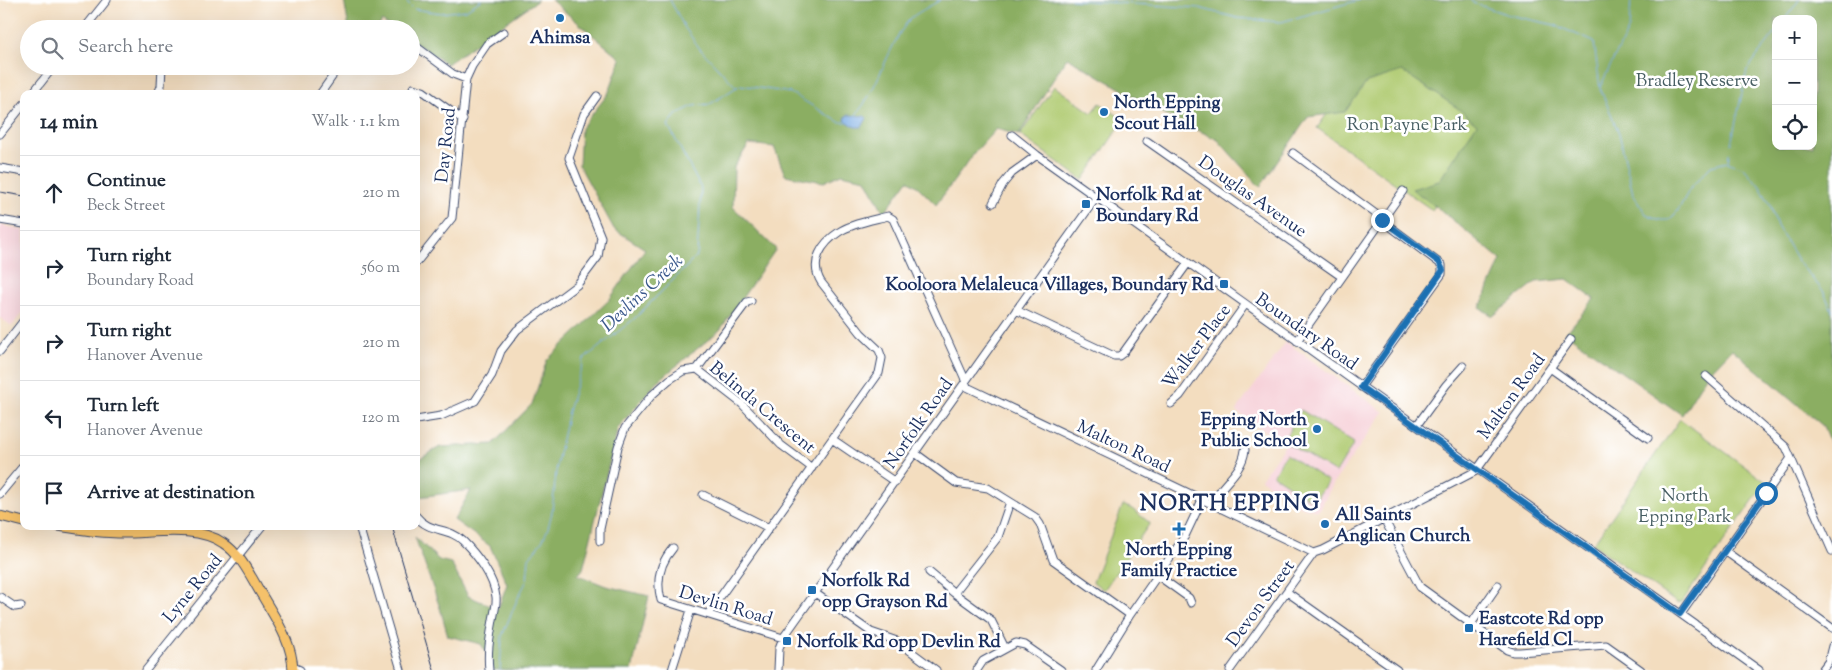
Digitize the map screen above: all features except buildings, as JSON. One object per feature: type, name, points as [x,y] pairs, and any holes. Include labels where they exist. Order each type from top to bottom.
[{"type":"main road","points":[[0,516],[20,521]]},
{"type":"main road","points":[[104,530],[118,533],[187,532],[204,534],[223,543],[237,556],[282,628],[296,669]]},
{"type":"street","points":[[91,20],[107,0]]},
{"type":"street","name":"Day Road","points":[[420,258],[452,218],[466,79],[472,66],[487,44],[504,32]]},
{"type":"street","points":[[420,49],[453,74],[466,79]]},
{"type":"street","points":[[35,90],[47,75]]},
{"type":"street","points":[[160,90],[162,75]]},
{"type":"street","points":[[323,90],[332,75]]},
{"type":"street","points":[[413,88],[420,90]]},
{"type":"street","points":[[420,90],[463,120]]},
{"type":"street","points":[[420,419],[441,416],[475,401],[492,374],[501,351],[517,330],[577,284],[598,257],[601,237],[569,158],[584,114],[597,96]]},
{"type":"street","points":[[0,134],[20,109]]},
{"type":"street","name":"Boundary Road","points":[[1012,135],[1036,155],[1245,305],[1417,425],[1759,670]]},
{"type":"street","name":"Douglas Avenue","points":[[1147,141],[1342,277]]},
{"type":"street","points":[[1292,153],[1439,262],[1443,270],[1361,387]]},
{"type":"street","points":[[993,203],[1003,184],[1012,174],[1036,155]]},
{"type":"street","points":[[0,168],[20,171]]},
{"type":"street","points":[[1297,341],[1403,191]]},
{"type":"street","name":"Norfolk Road","points":[[778,670],[779,648],[783,638],[1096,198]]},
{"type":"street","points":[[708,614],[879,374],[882,358],[879,350],[860,333],[821,282],[817,273],[816,260],[824,246],[839,232],[888,216],[893,219],[965,382]]},
{"type":"street","points":[[0,220],[20,223]]},
{"type":"street","points":[[1016,310],[1114,356],[1119,356],[1124,353],[1188,264]]},
{"type":"street","points":[[697,369],[747,302],[751,301]]},
{"type":"street","name":"Walker Place","points":[[1171,404],[1180,396],[1245,305]]},
{"type":"street","points":[[0,351],[20,325]]},
{"type":"street","name":"Malton Road","points":[[965,382],[966,387],[1314,553],[1476,471],[1571,339]]},
{"type":"street","points":[[1417,425],[1446,385],[1463,366]]},
{"type":"street","points":[[1550,368],[1648,438]]},
{"type":"street","name":"Belinda Crescent","points":[[600,541],[602,520],[618,447],[625,428],[652,395],[683,371],[697,369],[742,404],[781,445],[812,468]]},
{"type":"street","points":[[1706,376],[1786,446],[1832,550]]},
{"type":"street","points":[[832,439],[894,482]]},
{"type":"street","points":[[1211,504],[1223,485],[1235,474],[1244,460],[1245,450]]},
{"type":"street","points":[[915,453],[956,482],[988,488],[1035,516],[1051,556],[1056,563],[1130,615]]},
{"type":"street","points":[[1680,614],[1792,458]]},
{"type":"street","points":[[0,494],[20,469]]},
{"type":"street","points":[[703,495],[769,528]]},
{"type":"street","points":[[1096,670],[1130,615],[1185,536],[1202,500]]},
{"type":"street","points":[[954,593],[998,537],[1010,502]]},
{"type":"street","points":[[1384,519],[1420,587],[1513,652],[1606,645],[1612,647],[1641,670]]},
{"type":"street","points":[[420,520],[426,526],[456,535],[463,541],[478,559],[491,581],[497,598],[487,649],[489,670]]},
{"type":"street","name":"Lyne Road","points":[[146,670],[259,530]]},
{"type":"street","points":[[360,530],[401,670]]},
{"type":"street","name":"Devlin Road","points":[[673,548],[667,554],[658,576],[660,600],[783,638]]},
{"type":"street","points":[[1724,552],[1832,628]]},
{"type":"street","name":"Devon Street","points":[[1230,670],[1314,553]]},
{"type":"street","points":[[929,572],[991,620],[1005,648]]},
{"type":"street","points":[[1157,575],[1189,598],[1192,603]]},
{"type":"street","points":[[1471,624],[1498,585]]},
{"type":"street","points":[[1287,592],[1396,670]]},
{"type":"street","points":[[815,593],[871,632],[897,641],[936,670]]},
{"type":"street","points":[[0,597],[15,607],[21,606]]},
{"type":"street","points":[[672,670],[691,610]]},
{"type":"street","points":[[977,670],[983,661],[1016,643],[1021,643],[1061,670]]},
{"type":"street","points":[[1822,670],[1828,662],[1832,646]]},
{"type":"shaded area","points":[[0,225],[20,229],[20,315],[12,326],[0,318]]},
{"type":"shaded area","name":"Epping North Public School","points":[[1286,342],[1384,412],[1335,481],[1318,511],[1299,506],[1261,479],[1285,445],[1236,411]]},
{"type":"green space","points":[[344,0],[538,0],[447,64],[420,46],[420,20],[347,20]]},
{"type":"green space","name":"Bradley Reserve","points":[[551,0],[1832,0],[1832,448],[1823,426],[1732,349],[1706,376],[1682,415],[1566,333],[1594,299],[1567,279],[1536,282],[1493,316],[1480,308],[1501,260],[1412,189],[1439,181],[1477,124],[1456,107],[1402,71],[1367,82],[1345,112],[1308,117],[1260,187],[1218,140],[1155,109],[1067,57],[1019,135],[996,129],[976,151],[936,205],[908,180],[884,213],[866,179],[841,174],[824,182],[785,175],[774,147],[749,144],[734,167],[733,207],[776,249],[720,330],[657,382],[618,428],[583,569],[578,575],[606,586],[649,596],[632,670],[493,670],[492,663],[481,644],[448,636],[415,537],[439,560],[451,563],[468,596],[498,609],[507,584],[490,546],[454,520],[471,490],[420,497],[420,459],[440,447],[493,444],[532,404],[547,360],[609,300],[645,249],[614,229],[579,165],[581,128],[608,94],[621,59]]},
{"type":"green space","name":"Ron Payne Park","points":[[1381,38],[1496,119],[1432,210],[1317,128]]},
{"type":"green space","points":[[1054,86],[1092,113],[1100,103],[1124,120],[1083,180],[1020,135]]},
{"type":"green space","points":[[1301,410],[1354,443],[1336,473],[1283,441]]},
{"type":"green space","name":"North Epping Park","points":[[1680,419],[1766,482],[1682,602],[1677,603],[1593,544]]},
{"type":"green space","points":[[1286,454],[1328,481],[1314,502],[1273,475]]},
{"type":"green space","points":[[1123,505],[1132,509],[1150,523],[1104,590],[1093,582]]},
{"type":"water","points":[[847,115],[864,116],[867,118],[862,127],[855,127],[845,120]]},
{"type":"waterway","points":[[405,0],[414,9],[441,13],[466,10],[481,0]]},
{"type":"waterway","points":[[670,0],[685,28],[700,49],[737,88]]},
{"type":"waterway","name":"Devlins Creek","points":[[855,116],[870,93],[900,32],[908,21],[940,0]]},
{"type":"waterway","name":"Devlins Creek","points":[[1071,0],[1199,8],[1237,18],[1281,22],[1359,0]]},
{"type":"waterway","points":[[1471,0],[1473,3],[1509,15],[1555,25],[1594,42],[1600,88],[1619,133],[1633,194],[1646,214],[1660,220],[1669,220],[1677,212],[1691,187],[1711,166],[1727,162],[1744,168],[1759,185],[1770,204],[1777,226],[1799,263],[1824,292],[1832,311]]},
{"type":"waterway","points":[[1600,87],[1629,28],[1631,0]]},
{"type":"waterway","points":[[1788,15],[1799,0]]},
{"type":"waterway","points":[[1731,144],[1747,70],[1772,36]]},
{"type":"waterway","name":"Devlins Creek","points":[[500,670],[502,636],[527,580],[529,558],[543,540],[548,528],[552,512],[557,463],[568,411],[584,359],[635,318],[697,256],[701,188],[668,125],[677,114],[693,106],[710,104],[740,85],[791,93],[839,122],[847,122]]},
{"type":"waterway","points":[[1728,162],[1729,153]]},
{"type":"railway","points":[[0,192],[20,195]]},
{"type":"railway","points":[[393,530],[434,670]]},
{"type":"place","name":"Ahimsa","points":[[560,18]]},
{"type":"place","name":"North Epping Scout Hall","points":[[1104,112]]},
{"type":"place","name":"Norfolk Rd at Boundary Rd","points":[[1086,204]]},
{"type":"place","name":"Kooloora Melaleuca Villages, Boundary Rd","points":[[1224,284]]},
{"type":"place","name":"Epping North Public School","points":[[1317,429]]},
{"type":"place","name":"All Saints Anglican Church","points":[[1325,524]]},
{"type":"place","name":"North Epping Family Practice","points":[[1179,529]]},
{"type":"place","name":"Norfolk Rd opp Grayson Rd","points":[[812,590]]},
{"type":"place","name":"Eastcote Rd opp Harefield Cl","points":[[1469,628]]},
{"type":"place","name":"Norfolk Rd opp Devlin Rd","points":[[787,641]]},
{"type":"district","name":"NORTH EPPING","points":[[1230,502]]},
{"type":"route","points":[[1382,220],[1439,262],[1443,270],[1361,387],[1417,425],[1680,614],[1766,493]]}]
